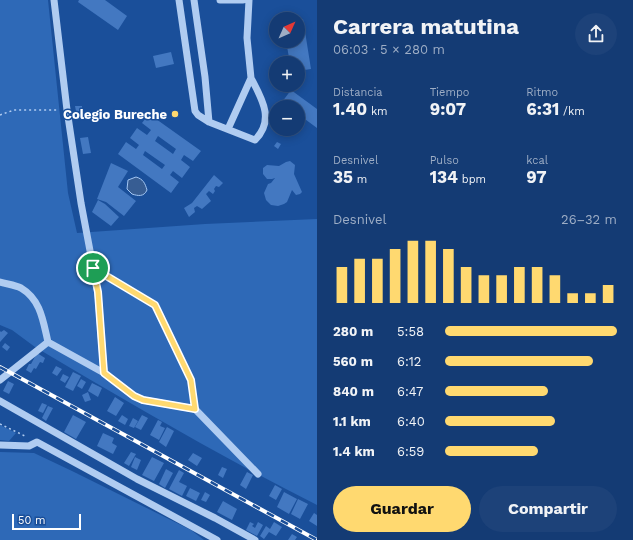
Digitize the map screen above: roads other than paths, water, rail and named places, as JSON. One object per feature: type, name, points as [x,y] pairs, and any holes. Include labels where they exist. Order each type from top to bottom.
[{"type":"street","points":[[54,0],[67,110],[81,203],[98,292],[104,373]]},
{"type":"street","points":[[179,0],[195,111],[198,116],[209,122],[255,140],[261,134],[267,119],[263,101],[251,78],[247,38],[249,0]]},
{"type":"street","points":[[194,0],[205,77],[209,122]]},
{"type":"street","points":[[220,0],[243,0]]},
{"type":"street","points":[[228,129],[251,78]]},
{"type":"street","points":[[0,282],[21,288],[37,302],[42,314],[48,342],[104,373],[134,396],[143,400],[195,409],[258,474]]},
{"type":"street","points":[[0,380],[48,342]]},
{"type":"street","points":[[0,401],[137,479],[255,540]]},
{"type":"street","points":[[0,445],[29,446],[37,442],[217,540]]},
{"type":"railway","points":[[0,367],[317,540]]},
{"type":"place","name":"Colegio Bureche","points":[[175,114]]}]
